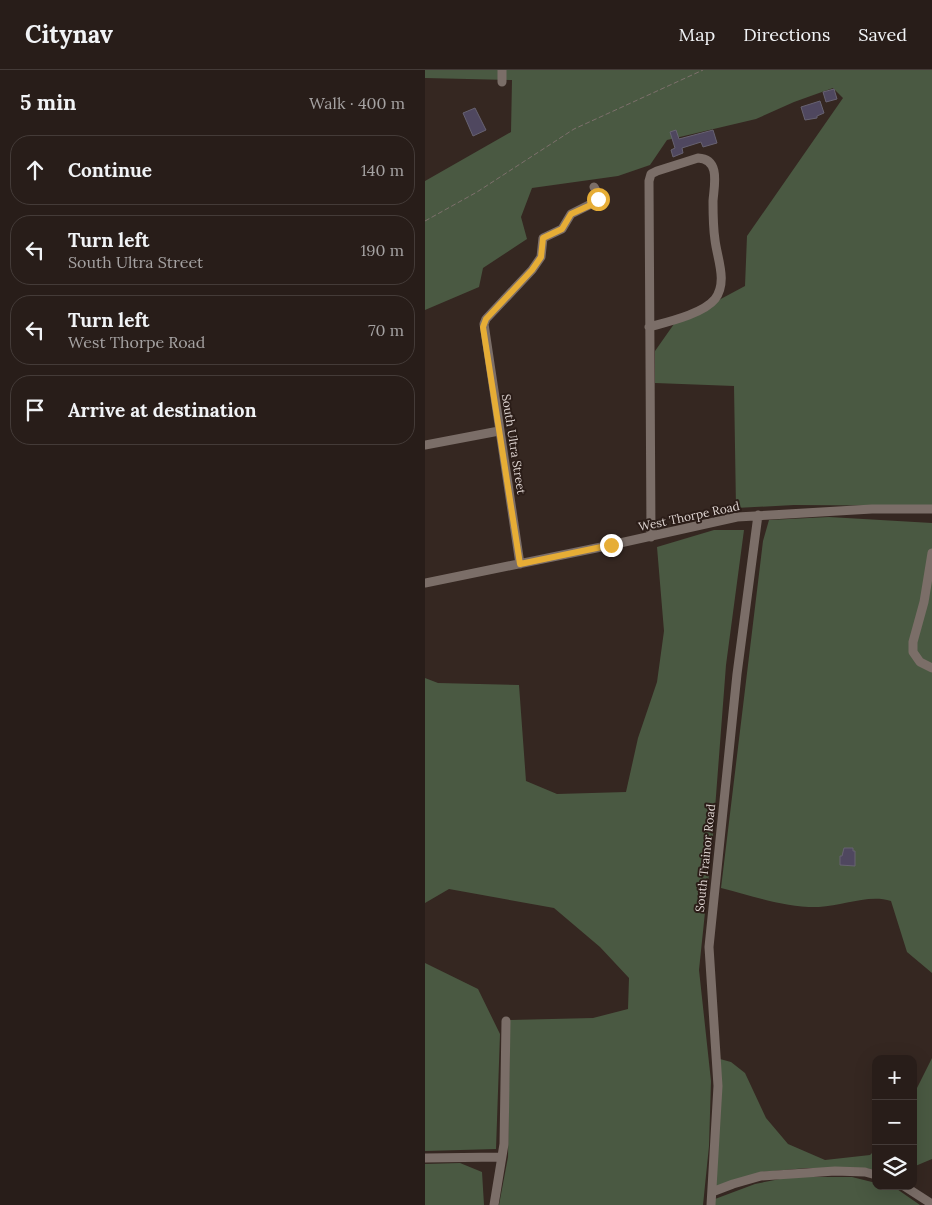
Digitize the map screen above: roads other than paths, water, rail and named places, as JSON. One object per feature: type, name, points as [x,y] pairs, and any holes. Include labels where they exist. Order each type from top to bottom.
[{"type":"street","points":[[502,70],[502,82]]},
{"type":"street","points":[[649,327],[674,320],[700,309],[715,299],[719,289],[721,274],[712,218],[714,169],[709,161],[705,159],[699,158],[657,171],[650,177],[649,327],[651,537]]},
{"type":"street","name":"South Ultra Street","points":[[520,564],[483,327],[486,319],[532,270],[541,257],[543,238],[562,229],[571,214],[597,201],[598,194],[594,187]]},
{"type":"street","points":[[425,445],[499,432]]},
{"type":"street","name":"West Thorpe Road","points":[[425,583],[737,518],[758,515],[872,509],[932,509]]},
{"type":"street","name":"South Trainor Road","points":[[711,1205],[717,1086],[709,948],[737,674],[758,515]]},
{"type":"street","points":[[932,553],[924,602],[913,642],[913,652],[920,662],[932,668]]},
{"type":"street","points":[[494,1205],[504,1144],[506,1021]]},
{"type":"street","points":[[425,1158],[501,1157]]},
{"type":"street","points":[[711,1192],[761,1176],[835,1171],[872,1174]]},
{"type":"street","points":[[910,1190],[932,1204]]}]
